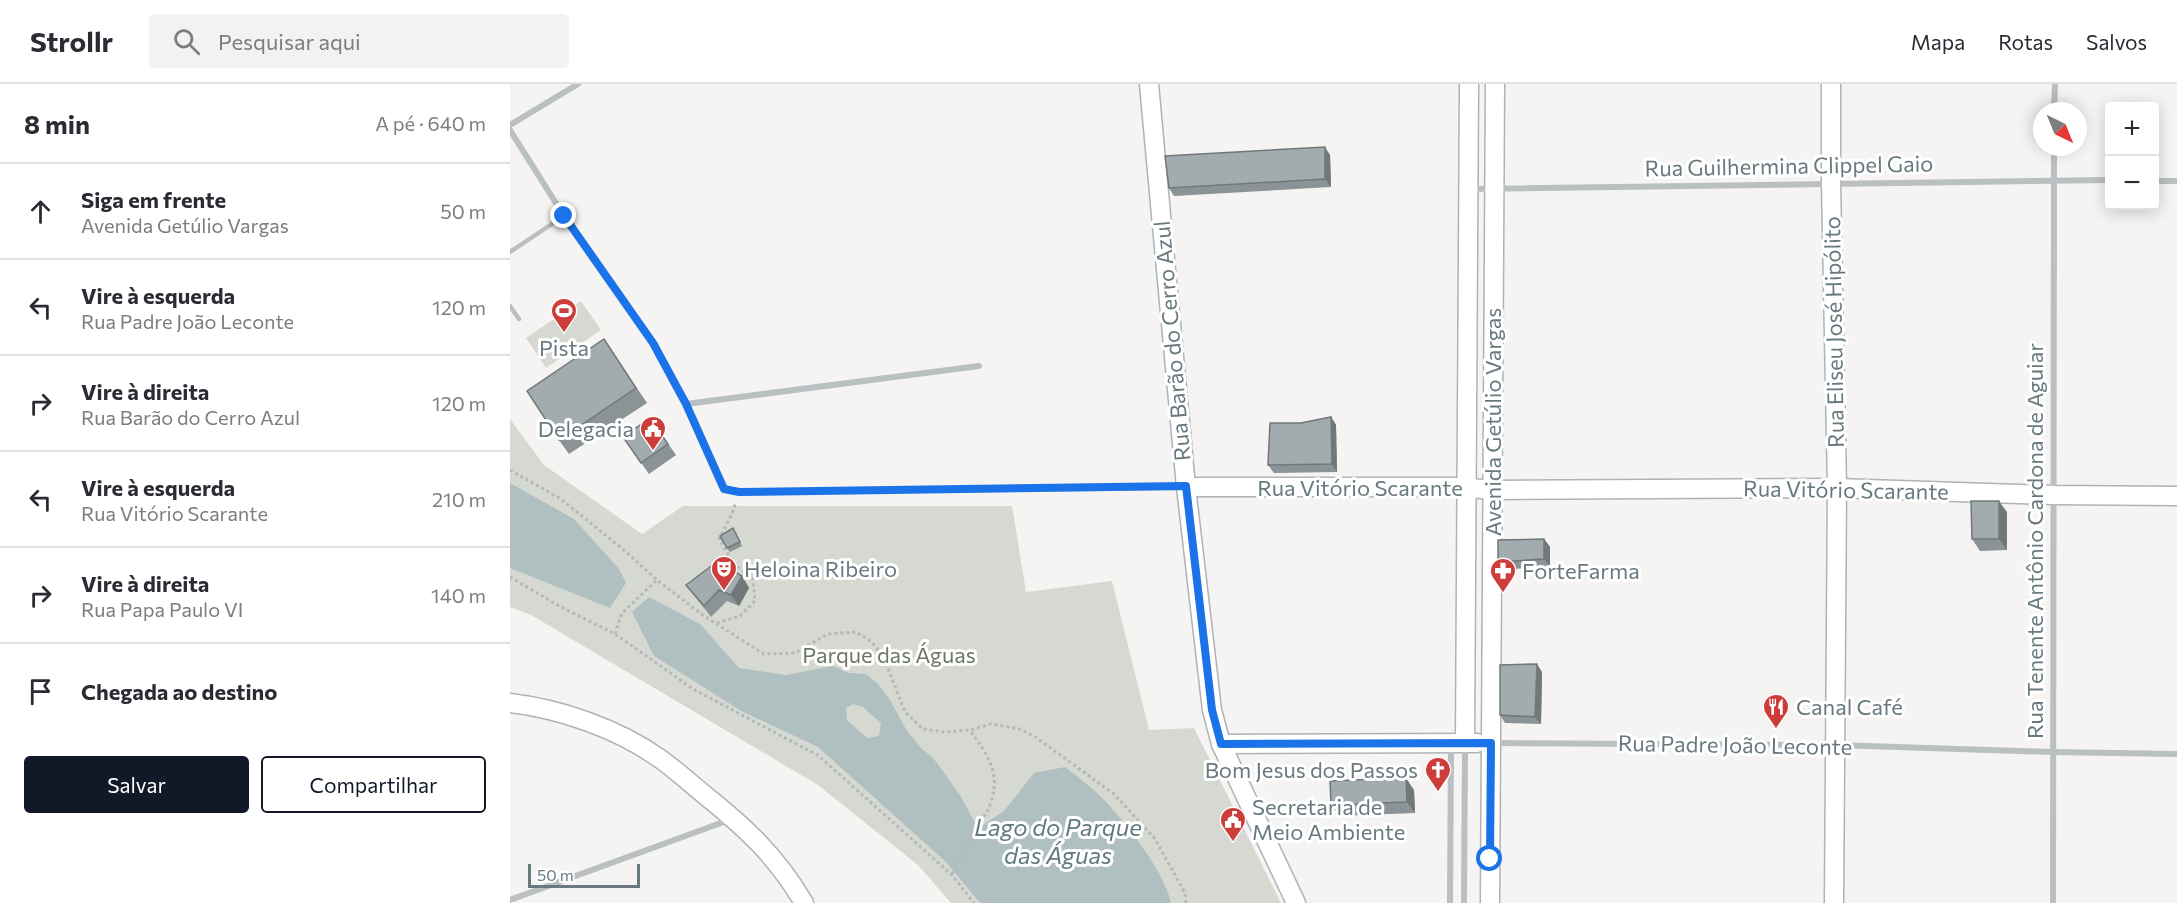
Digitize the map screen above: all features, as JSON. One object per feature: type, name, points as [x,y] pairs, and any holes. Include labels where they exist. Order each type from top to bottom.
[{"type":"main road","name":"Rua Barão do Cerro Azul","points":[[1149,84],[1186,486],[1212,710],[1221,744],[1296,903]]},
{"type":"main road","name":"Avenida Getúlio Vargas","points":[[1458,743],[1467,488],[1469,84]]},
{"type":"main road","name":"Avenida Getúlio Vargas","points":[[1490,903],[1495,84]]},
{"type":"main road","name":"Rua Eliseu José Hipólito","points":[[1831,84],[1837,488],[1834,903]]},
{"type":"main road","name":"Rua Vitório Scarante","points":[[1186,486],[1493,490],[1837,488],[2053,495],[2177,496]]},
{"type":"main road","points":[[510,703],[571,717],[617,735],[646,750],[671,767],[733,818],[775,859],[790,879],[802,903]]},
{"type":"main road","name":"Rua Padre João Leconte","points":[[1221,744],[1491,743]]},
{"type":"street","points":[[510,125],[578,84]]},
{"type":"street","points":[[2054,102],[2055,84]]},
{"type":"street","points":[[510,130],[564,216],[653,343],[686,404],[979,366]]},
{"type":"street","name":"Rua Tenente Antônio Cardona de Aguiar","points":[[2053,903],[2054,156]]},
{"type":"street","name":"Rua Guilhermina Clippel Gaio","points":[[1468,189],[2105,180]]},
{"type":"street","points":[[2159,181],[2177,181]]},
{"type":"street","name":"Rua Vitório Scarante","points":[[686,404],[724,489],[739,492],[1186,486]]},
{"type":"street","name":"Avenida Getúlio Vargas","points":[[1450,903],[1458,743]]},
{"type":"street","name":"Avenida Getúlio Vargas","points":[[1458,743],[1464,903]]},
{"type":"street","name":"Rua Padre João Leconte","points":[[1491,743],[1836,745],[2177,754]]},
{"type":"street","points":[[510,900],[733,818]]},
{"type":"lane","points":[[510,252],[564,216]]},
{"type":"lane","points":[[510,306],[519,320]]},
{"type":"path","points":[[510,470],[561,499],[657,580],[765,654],[795,654],[828,634],[856,632],[871,641],[883,656],[905,712],[923,729],[944,732],[970,730],[991,724],[1020,729],[1080,767],[1114,794],[1155,839],[1185,893],[1186,903]]},
{"type":"path","points":[[717,623],[740,616],[755,601],[753,579],[734,564],[719,539],[732,514],[739,492]]},
{"type":"path","points":[[510,577],[561,607],[615,634],[693,689],[819,756],[953,873],[974,903]]},
{"type":"path","points":[[615,634],[622,614],[657,580]]},
{"type":"path","points":[[953,873],[979,820],[985,816],[996,790],[990,759],[970,730]]},
{"type":"green space","name":"Pista","points":[[581,301],[601,330],[546,368],[526,338]]},
{"type":"green space","name":"Parque das Águas","points":[[510,419],[544,465],[642,534],[683,506],[1012,506],[1026,592],[1112,581],[1149,730],[1194,728],[1281,903],[951,903],[918,865],[818,785],[531,615],[510,607]]},
{"type":"water","points":[[510,483],[574,519],[619,569],[626,583],[610,608],[510,568]]},
{"type":"water","name":"Lago do Parque das Águas","points":[[649,597],[700,624],[739,668],[786,675],[833,666],[849,673],[866,674],[878,684],[890,700],[907,731],[945,774],[978,828],[1004,811],[1034,773],[1065,767],[1097,793],[1125,824],[1154,865],[1171,903],[980,903],[946,862],[818,747],[743,712],[654,656],[632,612]],"holes":[[[853,704],[863,707],[881,723],[879,736],[867,738],[847,720],[846,708]]]},
{"type":"building","points":[[1325,147],[1325,179],[1169,188],[1165,156]]},
{"type":"building","points":[[604,339],[636,388],[559,440],[527,391]]},
{"type":"building","points":[[1331,417],[1332,464],[1268,465],[1270,423],[1301,423]]},
{"type":"building","points":[[650,418],[668,444],[641,463],[623,437]]},
{"type":"building","points":[[1971,501],[1999,501],[1999,539],[1972,539]]},
{"type":"building","points":[[733,528],[740,542],[727,548],[720,536]]},
{"type":"building","points":[[1544,539],[1544,559],[1498,562],[1498,540]]},
{"type":"building","points":[[722,558],[732,570],[742,576],[731,595],[719,590],[704,606],[686,585]]},
{"type":"building","points":[[1537,664],[1535,717],[1500,715],[1500,665]]},
{"type":"building","points":[[1406,778],[1407,802],[1331,805],[1330,781]]},
{"type":"place","name":"Pista","points":[[564,334]]},
{"type":"place","name":"Delegacia","points":[[653,452]]},
{"type":"place","name":"Heloina Ribeiro","points":[[724,592]]},
{"type":"place","name":"ForteFarma","points":[[1503,594]]},
{"type":"place","name":"Canal Café","points":[[1776,730]]},
{"type":"place","name":"Bom Jesus dos Passos","points":[[1438,793]]},
{"type":"place","name":"Secretaria de Meio Ambiente","points":[[1233,843]]},
{"type":"route","points":[[564,216],[653,343],[686,404],[724,489],[739,492],[1186,486],[1212,710],[1221,744],[1491,743],[1490,859]]}]
